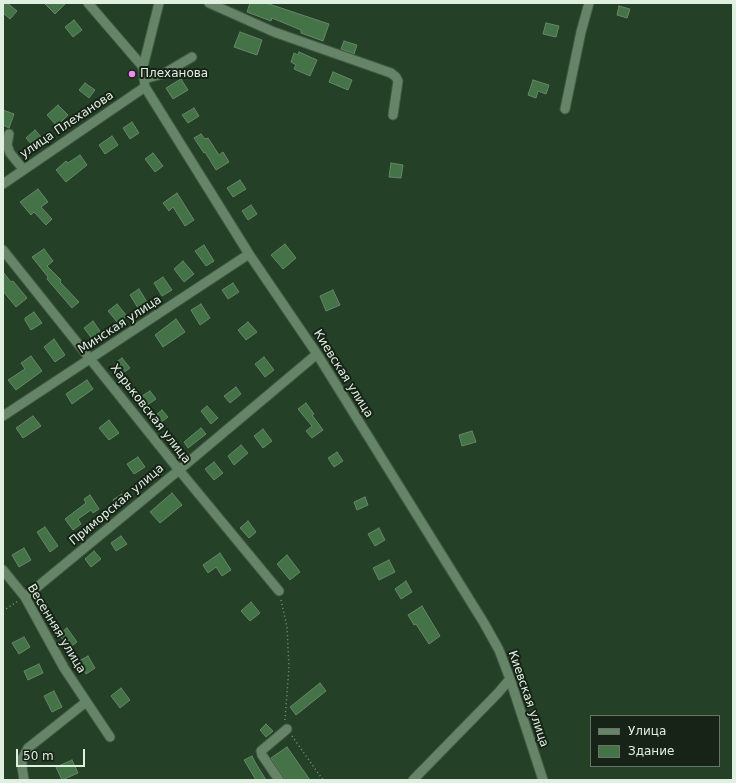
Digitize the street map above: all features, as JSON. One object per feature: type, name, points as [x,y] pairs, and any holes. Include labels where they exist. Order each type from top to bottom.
[{"type":"street","points":[[88,3],[143,67]]},
{"type":"street","points":[[143,67],[159,3]]},
{"type":"street","points":[[209,3],[274,32],[391,73],[398,81],[393,115]]},
{"type":"street","points":[[565,109],[581,32],[589,3]]},
{"type":"street","name":"улица Плеханова","points":[[3,184],[144,83],[155,76],[165,73],[192,57]]},
{"type":"street","name":"Киевская улица","points":[[143,67],[144,83],[249,254],[317,354],[484,623],[499,650],[510,679],[543,780]]},
{"type":"street","points":[[9,134],[7,145],[10,153],[23,169]]},
{"type":"street","name":"Харьковская улица","points":[[3,250],[91,358],[179,470],[279,591]]},
{"type":"street","name":"Минская улица","points":[[3,416],[249,254]]},
{"type":"street","name":"Приморская улица","points":[[25,597],[317,354]]},
{"type":"street","name":"Весенняя улица","points":[[3,570],[25,597],[64,668],[110,737]]},
{"type":"street","points":[[413,780],[510,679]]},
{"type":"street","points":[[24,780],[22,759],[28,748],[86,702]]},
{"type":"street","points":[[279,780],[262,755],[261,751],[287,729]]},
{"type":"path","points":[[279,591],[287,627],[288,674],[285,719],[287,729],[323,780]]},
{"type":"path","points":[[3,611],[25,597]]},
{"type":"building","points":[[3,3],[7,3],[17,11],[10,19],[3,13]]},
{"type":"building","points":[[44,3],[66,3],[55,14]]},
{"type":"building","points":[[250,3],[266,3],[329,24],[323,41],[301,33],[301,30],[272,18],[271,21],[247,12]]},
{"type":"building","points":[[619,6],[630,9],[627,18],[617,15]]},
{"type":"building","points":[[74,20],[82,30],[73,37],[65,27]]},
{"type":"building","points":[[546,23],[559,26],[556,37],[543,34]]},
{"type":"building","points":[[240,32],[262,40],[257,55],[234,47]]},
{"type":"building","points":[[344,41],[357,45],[354,54],[341,49]]},
{"type":"building","points":[[299,52],[317,60],[310,76],[294,69],[296,65],[291,62],[294,53],[298,55]]},
{"type":"building","points":[[333,72],[352,80],[348,90],[329,82]]},
{"type":"building","points":[[181,79],[188,90],[173,99],[166,88]]},
{"type":"building","points":[[533,80],[549,85],[546,94],[538,91],[536,98],[528,95]]},
{"type":"building","points":[[85,83],[95,90],[89,98],[79,90]]},
{"type":"building","points":[[58,105],[68,115],[57,126],[47,115]]},
{"type":"building","points":[[194,108],[199,116],[188,123],[182,115]]},
{"type":"building","points":[[3,110],[14,114],[9,128],[3,125]]},
{"type":"building","points":[[132,122],[139,133],[130,139],[123,128]]},
{"type":"building","points":[[35,130],[42,138],[33,146],[26,138]]},
{"type":"building","points":[[201,134],[205,139],[208,138],[219,155],[223,152],[229,162],[216,170],[194,138]]},
{"type":"building","points":[[112,136],[118,145],[105,154],[99,145]]},
{"type":"building","points":[[153,153],[163,166],[155,172],[145,159]]},
{"type":"building","points":[[80,155],[87,165],[66,182],[56,170],[66,161],[68,163]]},
{"type":"building","points":[[391,163],[403,165],[401,178],[389,177]]},
{"type":"building","points":[[240,180],[246,189],[233,197],[227,188]]},
{"type":"building","points":[[38,189],[48,202],[41,207],[52,219],[46,225],[34,212],[31,215],[20,202]]},
{"type":"building","points":[[177,193],[194,220],[185,226],[173,207],[169,211],[163,203]]},
{"type":"building","points":[[251,205],[257,214],[248,220],[242,211]]},
{"type":"building","points":[[285,244],[296,258],[283,269],[271,255]]},
{"type":"building","points":[[204,245],[214,261],[206,266],[195,251]]},
{"type":"building","points":[[44,249],[53,261],[47,266],[79,302],[72,308],[47,279],[48,277],[32,257]]},
{"type":"building","points":[[183,261],[194,274],[184,282],[174,269]]},
{"type":"building","points":[[3,272],[11,282],[13,281],[27,298],[16,307],[3,291]]},
{"type":"building","points":[[163,277],[172,290],[162,296],[154,283]]},
{"type":"building","points":[[233,283],[239,292],[228,299],[222,290]]},
{"type":"building","points":[[139,289],[147,302],[138,308],[130,295]]},
{"type":"building","points":[[333,290],[340,305],[326,311],[320,296]]},
{"type":"building","points":[[117,304],[127,316],[118,323],[108,311]]},
{"type":"building","points":[[201,304],[210,318],[200,325],[191,310]]},
{"type":"building","points":[[34,312],[42,323],[31,330],[25,318]]},
{"type":"building","points":[[176,319],[185,332],[163,347],[155,335]]},
{"type":"building","points":[[93,321],[102,334],[93,340],[84,328]]},
{"type":"building","points":[[248,322],[257,332],[246,340],[238,330]]},
{"type":"building","points":[[54,339],[65,355],[55,362],[44,347]]},
{"type":"building","points":[[31,356],[42,371],[16,390],[8,380],[25,369],[21,363]]},
{"type":"building","points":[[264,357],[274,370],[265,377],[255,364]]},
{"type":"building","points":[[122,358],[130,368],[123,373],[115,363]]},
{"type":"building","points":[[87,380],[93,389],[72,404],[66,394]]},
{"type":"building","points":[[236,387],[241,394],[230,403],[224,396]]},
{"type":"building","points":[[150,391],[156,399],[143,408],[137,399]]},
{"type":"building","points":[[306,403],[314,414],[312,415],[323,430],[312,438],[306,431],[312,426],[298,409]]},
{"type":"building","points":[[207,406],[218,418],[211,424],[201,411]]},
{"type":"building","points":[[162,410],[168,417],[156,426],[151,419]]},
{"type":"building","points":[[33,416],[41,426],[23,438],[16,428]]},
{"type":"building","points":[[109,420],[119,433],[109,440],[99,428]]},
{"type":"building","points":[[201,428],[206,434],[188,448],[184,442]]},
{"type":"building","points":[[263,429],[272,441],[263,448],[254,436]]},
{"type":"building","points":[[472,431],[476,442],[462,446],[459,435]]},
{"type":"building","points":[[241,445],[248,453],[234,465],[228,456]]},
{"type":"building","points":[[337,452],[343,461],[334,467],[328,458]]},
{"type":"building","points":[[138,457],[145,467],[134,474],[127,464]]},
{"type":"building","points":[[214,462],[223,473],[214,480],[205,469]]},
{"type":"building","points":[[172,493],[182,505],[160,523],[150,512]]},
{"type":"building","points":[[122,494],[126,500],[118,506],[113,500]]},
{"type":"building","points":[[90,495],[99,509],[93,513],[91,510],[78,519],[81,524],[73,530],[65,519],[86,503],[84,499]]},
{"type":"building","points":[[365,497],[368,505],[357,510],[354,502]]},
{"type":"building","points":[[248,521],[256,532],[249,538],[240,528]]},
{"type":"building","points":[[45,527],[58,546],[50,552],[37,532]]},
{"type":"building","points":[[379,528],[385,540],[375,546],[368,534]]},
{"type":"building","points":[[121,536],[127,544],[116,551],[111,543]]},
{"type":"building","points":[[24,548],[31,560],[19,567],[12,555]]},
{"type":"building","points":[[94,551],[101,559],[91,567],[85,559]]},
{"type":"building","points":[[220,553],[231,570],[222,576],[216,567],[208,573],[203,565]]},
{"type":"building","points":[[287,555],[300,572],[290,580],[277,564]]},
{"type":"building","points":[[389,560],[395,572],[379,580],[373,568]]},
{"type":"building","points":[[406,581],[412,592],[401,599],[395,589]]},
{"type":"building","points":[[251,602],[260,613],[250,621],[241,611]]},
{"type":"building","points":[[422,606],[440,636],[429,644],[416,624],[414,625],[408,615]]},
{"type":"building","points":[[67,628],[77,642],[69,648],[59,634]]},
{"type":"building","points":[[24,637],[30,647],[19,654],[12,643]]},
{"type":"building","points":[[88,656],[95,668],[86,674],[79,661]]},
{"type":"building","points":[[39,664],[43,673],[28,680],[24,671]]},
{"type":"building","points":[[320,683],[326,691],[296,715],[290,707]]},
{"type":"building","points":[[121,688],[130,700],[120,708],[111,696]]},
{"type":"building","points":[[54,691],[62,707],[52,712],[44,696]]},
{"type":"building","points":[[266,724],[273,731],[266,737],[260,730]]},
{"type":"building","points":[[287,747],[310,780],[285,780],[271,758]]},
{"type":"building","points":[[252,756],[266,780],[256,780],[244,760]]},
{"type":"building","points":[[72,760],[78,773],[62,780],[56,767]]},
{"type":"place","name":"Плеханова","points":[[132,74]]}]
